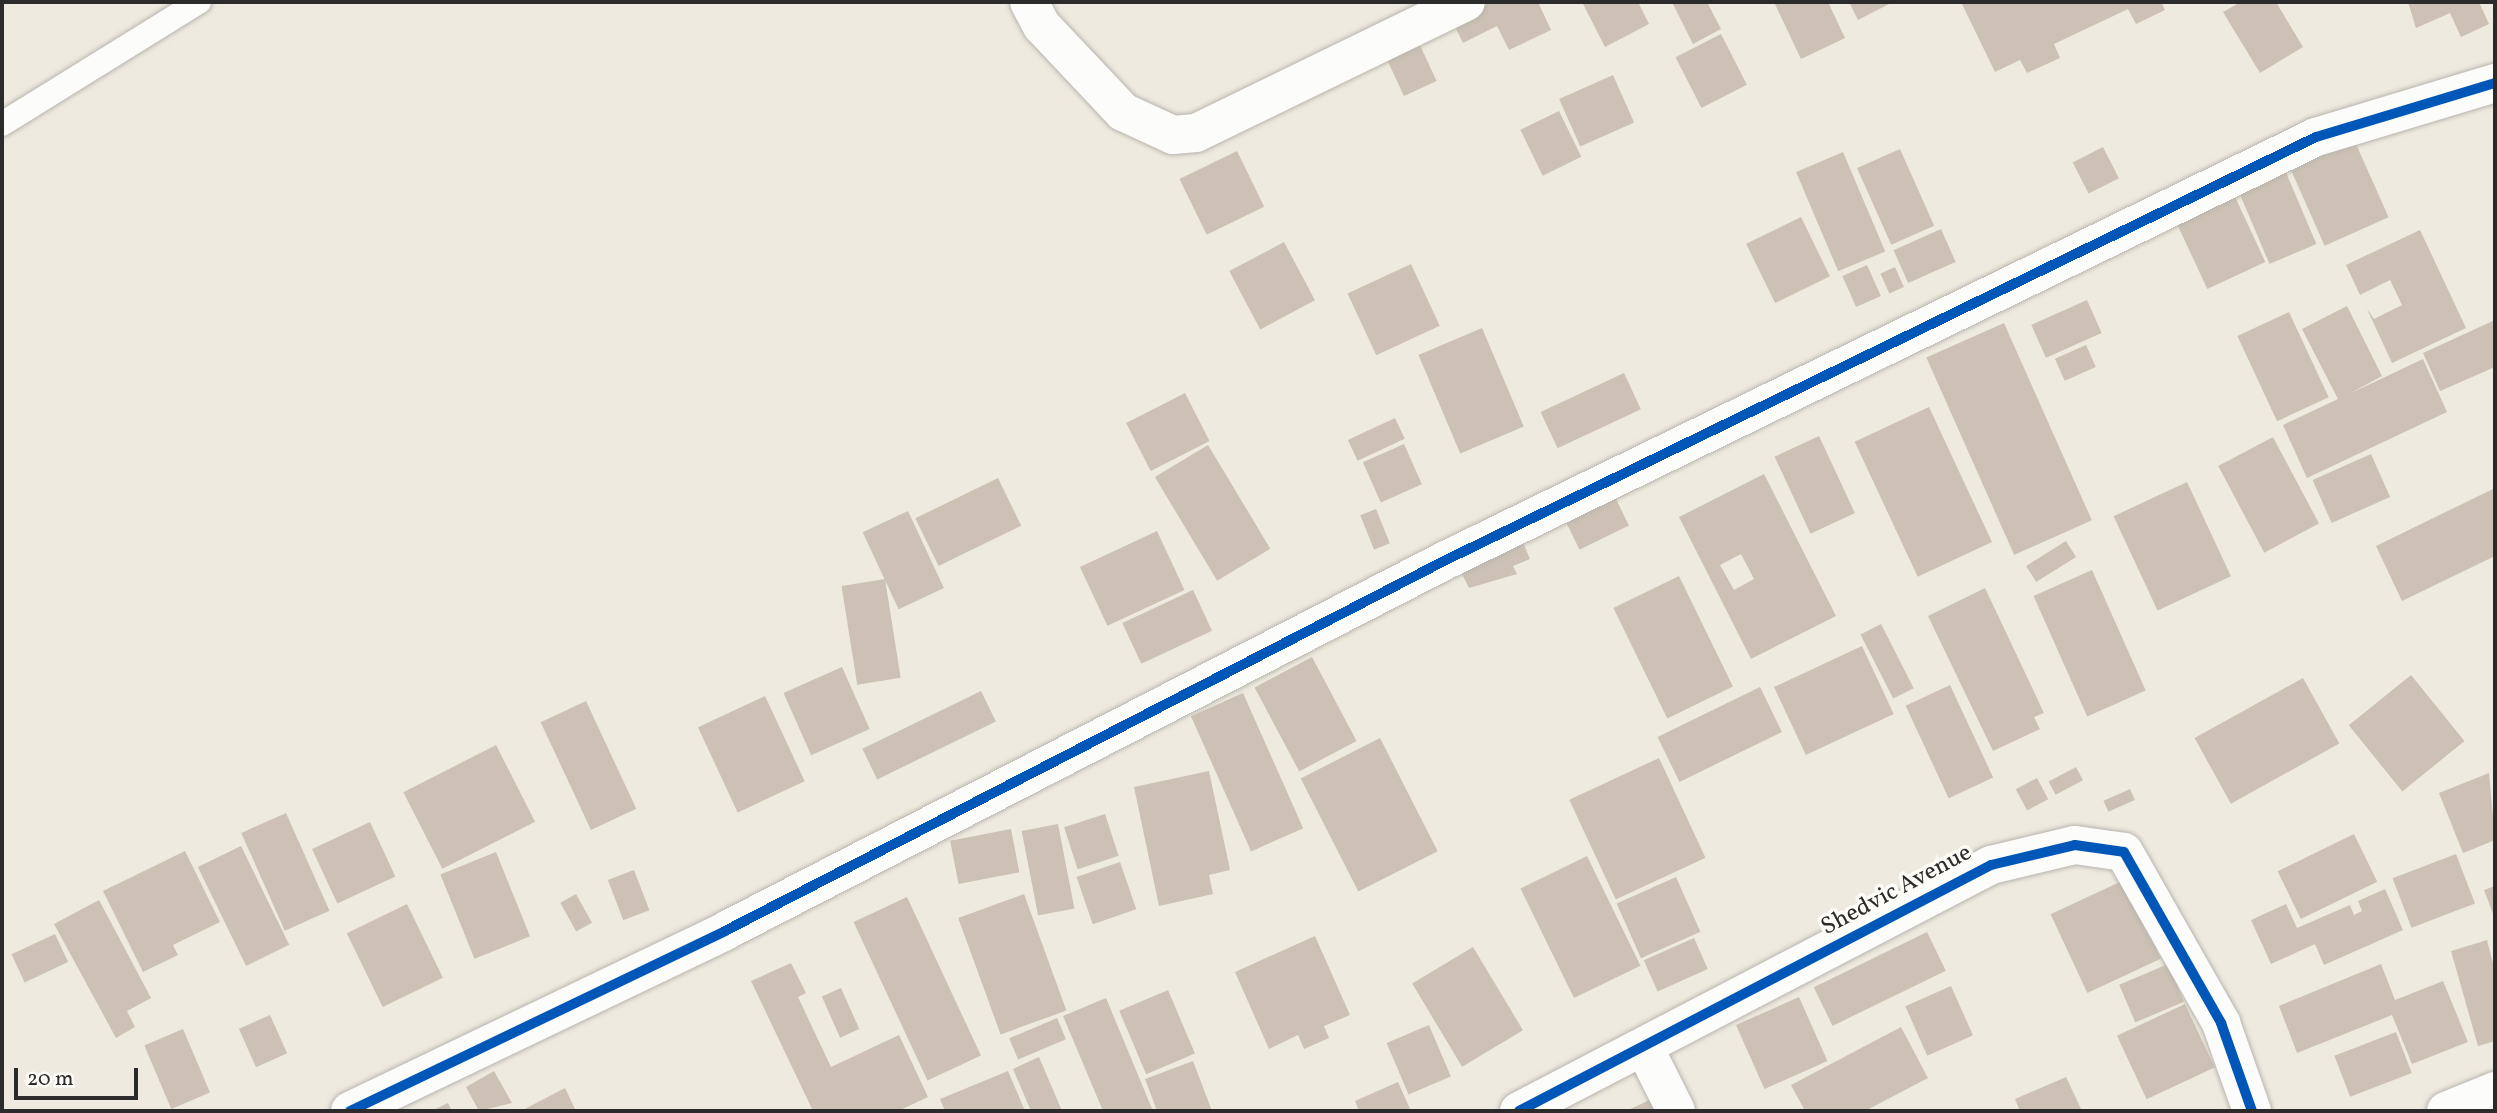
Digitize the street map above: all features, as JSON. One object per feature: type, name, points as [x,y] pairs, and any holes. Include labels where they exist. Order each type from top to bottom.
[{"type":"street","points":[[1029,2],[1042,26],[1123,112],[1173,135],[1196,133],[1466,2]]},
{"type":"street","points":[[350,1111],[725,930],[1446,560],[2230,178],[2316,137],[2495,83]]},
{"type":"street","name":"Shedvic Avenue","points":[[1519,1111],[1645,1049],[1991,865],[2075,845],[2124,852],[2221,1023],[2252,1111]]},
{"type":"street","points":[[1645,1049],[1676,1111]]},
{"type":"street","points":[[2446,1111],[2495,1091]]},
{"type":"lane","points":[[2,124],[198,2]]},
{"type":"building","points":[[1491,2],[1538,2],[1551,30],[1509,50],[1497,26],[1463,43],[1452,21]]},
{"type":"building","points":[[1582,2],[1638,2],[1649,24],[1605,47]]},
{"type":"building","points":[[1672,2],[1707,2],[1721,29],[1693,44]]},
{"type":"building","points":[[1774,2],[1828,2],[1845,38],[1801,59]]},
{"type":"building","points":[[1849,2],[1893,2],[1858,20]]},
{"type":"building","points":[[1961,2],[2161,2],[2165,10],[2136,24],[2128,9],[2054,44],[2060,58],[2027,73],[2020,60],[1995,72]]},
{"type":"building","points":[[2241,2],[2276,2],[2303,47],[2260,73],[2223,12]]},
{"type":"building","points":[[2408,2],[2479,2],[2489,24],[2461,37],[2450,13],[2416,28]]},
{"type":"building","points":[[1721,34],[1747,85],[1701,108],[1676,57]]},
{"type":"building","points":[[1418,41],[1437,81],[1404,96],[1385,56]]},
{"type":"building","points":[[1613,75],[1634,123],[1580,147],[1559,99]]},
{"type":"building","points":[[1559,111],[1581,157],[1543,176],[1520,130]]},
{"type":"building","points":[[2352,135],[2389,217],[2325,246],[2288,163]]},
{"type":"building","points":[[2103,147],[2119,178],[2089,194],[2073,162]]},
{"type":"building","points":[[1900,149],[1934,226],[1891,245],[1857,168]]},
{"type":"building","points":[[1237,151],[1264,207],[1207,235],[1179,179]]},
{"type":"building","points":[[1843,152],[1885,251],[1838,271],[1796,172]]},
{"type":"building","points":[[2282,163],[2316,244],[2269,264],[2235,183]]},
{"type":"building","points":[[2229,184],[2265,262],[2207,289],[2171,211]]},
{"type":"building","points":[[1801,217],[1830,276],[1775,303],[1746,244]]},
{"type":"building","points":[[1941,229],[1956,262],[1908,283],[1893,250]]},
{"type":"building","points":[[2420,230],[2466,328],[2392,363],[2367,309],[2374,319],[2402,305],[2390,280],[2360,295],[2346,265]]},
{"type":"building","points":[[1284,242],[1315,300],[1260,329],[1229,271]]},
{"type":"building","points":[[1411,264],[1440,326],[1376,355],[1348,294]]},
{"type":"building","points":[[1867,265],[1881,296],[1856,307],[1842,276]]},
{"type":"building","points":[[1895,267],[1904,287],[1889,294],[1880,274]]},
{"type":"building","points":[[2087,300],[2102,333],[2046,358],[2031,325]]},
{"type":"building","points":[[2347,306],[2382,376],[2349,394],[2423,359],[2447,412],[2307,478],[2283,425],[2338,399],[2302,329]]},
{"type":"building","points":[[2289,312],[2329,397],[2277,421],[2237,336]]},
{"type":"building","points":[[2495,320],[2495,367],[2440,391],[2423,353]]},
{"type":"building","points":[[2004,323],[2092,520],[2014,555],[1926,358]]},
{"type":"building","points":[[1482,328],[1524,426],[1460,453],[1418,355]]},
{"type":"building","points":[[2086,345],[2096,367],[2065,381],[2055,359]]},
{"type":"building","points":[[1624,373],[1641,409],[1558,448],[1541,412]]},
{"type":"building","points":[[1185,393],[1210,441],[1151,471],[1126,423]]},
{"type":"building","points":[[1929,407],[1992,542],[1918,577],[1855,442]]},
{"type":"building","points":[[1395,418],[1405,439],[1358,461],[1348,440]]},
{"type":"building","points":[[1819,436],[1855,513],[1811,534],[1775,457]]},
{"type":"building","points":[[2273,437],[2319,524],[2264,553],[2218,466]]},
{"type":"building","points":[[1404,444],[1422,484],[1381,502],[1363,462]]},
{"type":"building","points":[[1208,445],[1270,549],[1217,581],[1155,477]]},
{"type":"building","points":[[2371,454],[2390,497],[2332,523],[2313,480]]},
{"type":"building","points":[[1764,474],[1836,616],[1751,659],[1679,517]],"holes":[[[1741,554],[1754,579],[1734,590],[1720,565]]]},
{"type":"building","points":[[998,478],[1021,526],[939,566],[915,518]]},
{"type":"building","points":[[2187,482],[2231,576],[2158,610],[2114,516]]},
{"type":"building","points":[[2495,488],[2495,556],[2402,601],[2376,546]]},
{"type":"building","points":[[1614,495],[1629,526],[1579,550],[1565,519]]},
{"type":"building","points":[[1376,509],[1390,543],[1374,550],[1360,515]]},
{"type":"building","points":[[908,511],[944,588],[899,609],[863,532]]},
{"type":"building","points":[[1157,531],[1184,590],[1107,626],[1080,567]]},
{"type":"building","points":[[1522,540],[1530,559],[1513,566],[1517,574],[1469,588],[1460,570]]},
{"type":"building","points":[[2066,541],[2076,557],[2036,582],[2026,566]]},
{"type":"building","points":[[2092,570],[2146,691],[2087,717],[2034,596]]},
{"type":"building","points":[[1679,576],[1733,687],[1667,719],[1613,608]]},
{"type":"building","points":[[885,579],[901,678],[857,685],[842,586]]},
{"type":"building","points":[[1985,588],[2044,713],[2034,717],[2040,729],[1993,751],[1928,616]]},
{"type":"building","points":[[1193,590],[1212,631],[1141,664],[1122,623]]},
{"type":"building","points":[[1881,624],[1914,688],[1893,699],[1861,634]]},
{"type":"building","points":[[1862,646],[1894,714],[1806,755],[1774,687]]},
{"type":"building","points":[[1312,657],[1357,741],[1299,771],[1255,688]]},
{"type":"building","points":[[842,667],[870,729],[811,755],[784,693]]},
{"type":"building","points":[[2411,675],[2464,741],[2402,791],[2349,725]]},
{"type":"building","points":[[2303,678],[2339,744],[2231,804],[2195,738]]},
{"type":"building","points":[[1950,685],[1993,777],[1949,798],[1906,706]]},
{"type":"building","points":[[1760,687],[1782,732],[1679,782],[1658,737]]},
{"type":"building","points":[[981,691],[996,722],[877,779],[862,749]]},
{"type":"building","points":[[1243,693],[1303,828],[1251,851],[1191,716]]},
{"type":"building","points":[[765,696],[805,781],[738,812],[698,727]]},
{"type":"building","points":[[586,701],[636,809],[591,830],[541,722]]},
{"type":"building","points":[[1380,738],[1438,851],[1358,892],[1301,778]]},
{"type":"building","points":[[496,745],[535,822],[442,869],[403,792]]},
{"type":"building","points":[[1659,758],[1705,858],[1616,900],[1569,800]]},
{"type":"building","points":[[2076,767],[2083,780],[2056,795],[2049,782]]},
{"type":"building","points":[[1209,771],[1230,870],[1209,875],[1213,894],[1159,906],[1134,787]]},
{"type":"building","points":[[2489,773],[2495,840],[2463,853],[2439,793]]},
{"type":"building","points":[[2037,778],[2048,799],[2027,810],[2016,789]]},
{"type":"building","points":[[2130,789],[2135,800],[2108,812],[2104,801]]},
{"type":"building","points":[[286,813],[330,911],[285,931],[241,833]]},
{"type":"building","points":[[1105,814],[1119,856],[1078,869],[1064,827]]},
{"type":"building","points":[[370,822],[395,876],[337,903],[312,849]]},
{"type":"building","points":[[1058,824],[1074,908],[1038,915],[1022,831]]},
{"type":"building","points":[[1011,829],[1019,872],[959,884],[950,841]]},
{"type":"building","points":[[2354,834],[2377,882],[2301,919],[2278,871]]},
{"type":"building","points":[[241,846],[289,945],[246,966],[198,867]]},
{"type":"building","points":[[185,851],[220,922],[173,945],[178,955],[143,972],[103,891]]},
{"type":"building","points":[[496,852],[530,936],[474,959],[440,874]]},
{"type":"building","points":[[2456,854],[2475,903],[2412,928],[2393,878]]},
{"type":"building","points":[[1587,856],[1640,966],[1574,998],[1520,888]]},
{"type":"building","points":[[1120,862],[1136,909],[1093,924],[1077,877]]},
{"type":"building","points":[[634,870],[649,910],[623,920],[608,880]]},
{"type":"building","points":[[1676,877],[1700,932],[1641,958],[1617,903]]},
{"type":"building","points":[[2124,880],[2161,959],[2087,993],[2051,914]]},
{"type":"building","points":[[2495,886],[2495,919],[2484,890]]},
{"type":"building","points":[[2385,889],[2403,930],[2324,965],[2315,944],[2271,964],[2251,920],[2286,904],[2297,928],[2350,905],[2354,915],[2362,911],[2358,901]]},
{"type":"building","points":[[576,894],[592,923],[576,932],[560,903]]},
{"type":"building","points":[[1024,894],[1066,1011],[1001,1034],[958,918]]},
{"type":"building","points":[[907,897],[981,1056],[927,1081],[854,922]]},
{"type":"building","points":[[99,900],[151,998],[127,1011],[135,1027],[116,1038],[54,924]]},
{"type":"building","points":[[407,904],[443,978],[383,1007],[347,933]]},
{"type":"building","points":[[1927,932],[1946,971],[1833,1026],[1814,987]]},
{"type":"building","points":[[55,934],[68,962],[25,982],[11,954]]},
{"type":"building","points":[[1315,936],[1350,1015],[1324,1026],[1329,1038],[1304,1049],[1298,1035],[1269,1049],[1235,972]]},
{"type":"building","points":[[1694,938],[1708,969],[1658,991],[1644,960]]},
{"type":"building","points":[[2487,940],[2495,971],[2495,1041],[2478,1046],[2451,951]]},
{"type":"building","points":[[1473,947],[1523,1030],[1462,1067],[1412,984]]},
{"type":"building","points":[[791,963],[806,993],[798,997],[831,1067],[899,1035],[928,1097],[898,1111],[813,1111],[751,981]]},
{"type":"building","points":[[2168,964],[2184,1002],[2135,1022],[2119,985]]},
{"type":"building","points":[[2381,964],[2395,1000],[2443,981],[2468,1042],[2412,1064],[2392,1015],[2297,1053],[2279,1006]]},
{"type":"building","points":[[1951,986],[1973,1035],[1927,1056],[1905,1006]]},
{"type":"building","points":[[841,988],[859,1029],[840,1038],[822,997]]},
{"type":"building","points":[[1168,990],[1195,1054],[1146,1074],[1119,1011]]},
{"type":"building","points":[[1799,997],[1827,1061],[1764,1089],[1736,1025]]},
{"type":"building","points":[[1106,998],[1153,1111],[1103,1111],[1063,1016]]},
{"type":"building","points":[[2185,1004],[2215,1067],[2147,1099],[2117,1036]]},
{"type":"building","points":[[270,1015],[287,1053],[256,1067],[239,1029]]},
{"type":"building","points":[[1057,1018],[1066,1039],[1018,1059],[1009,1038]]},
{"type":"building","points":[[1429,1025],[1451,1077],[1409,1095],[1387,1043]]},
{"type":"building","points":[[1901,1027],[1928,1078],[1865,1111],[1805,1111],[1791,1085]]},
{"type":"building","points":[[183,1029],[210,1093],[171,1109],[144,1045]]},
{"type":"building","points":[[2396,1032],[2412,1073],[2350,1097],[2334,1056]]},
{"type":"building","points":[[1039,1057],[1062,1111],[1031,1111],[1013,1069]]},
{"type":"building","points":[[1193,1061],[1212,1111],[1157,1111],[1145,1079]]},
{"type":"building","points":[[494,1071],[512,1103],[479,1111],[466,1087]]},
{"type":"building","points":[[1008,1071],[1025,1111],[945,1111],[940,1099]]},
{"type":"building","points":[[2066,1077],[2082,1111],[2020,1111],[2015,1099]]},
{"type":"building","points":[[1398,1082],[1411,1111],[1359,1111],[1355,1101]]},
{"type":"building","points":[[565,1088],[576,1111],[521,1111]]},
{"type":"building","points":[[1658,1096],[1665,1111],[1626,1111]]},
{"type":"building","points":[[448,1103],[452,1111],[431,1111]]},
{"type":"cycle path","points":[[350,1111],[725,931],[1446,560],[2316,137],[2495,83]]},
{"type":"cycle path","points":[[1519,1111],[1991,865],[2075,845],[2124,852],[2221,1023],[2252,1111]]}]
